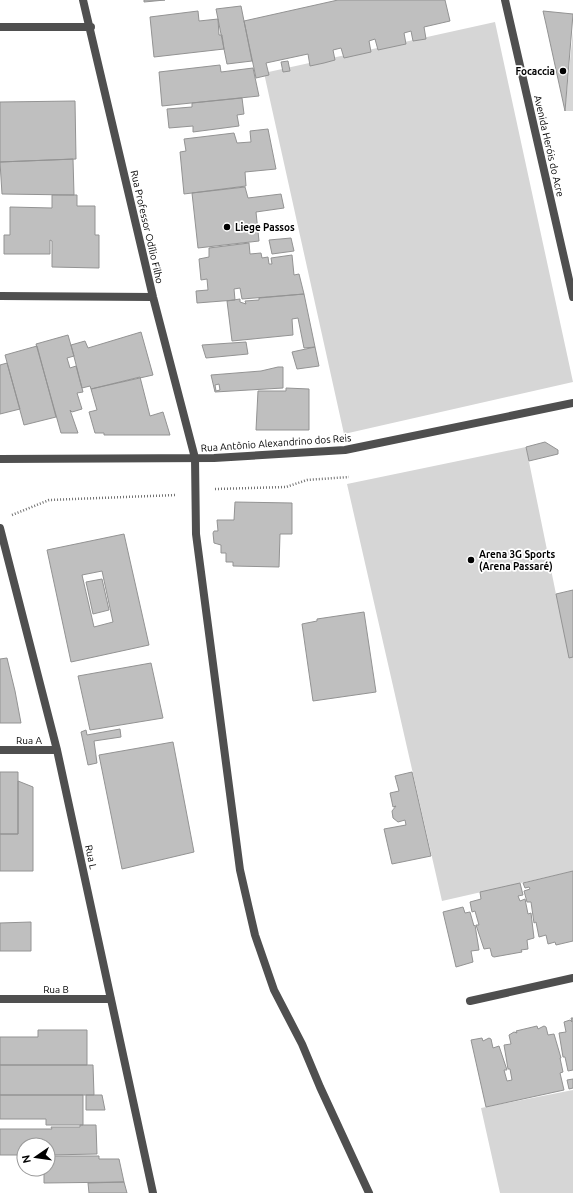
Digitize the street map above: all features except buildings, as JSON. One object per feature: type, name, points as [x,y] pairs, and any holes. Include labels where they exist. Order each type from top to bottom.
[{"type":"street","name":"Rua Professor Odílio Filho","points":[[83,0],[91,27],[153,296],[195,458],[196,534],[240,870],[255,935],[274,990],[302,1044],[320,1087],[369,1193]]},
{"type":"street","name":"Avenida Heróis do Acre","points":[[505,0],[572,285],[573,297]]},
{"type":"street","points":[[0,27],[91,27]]},
{"type":"street","points":[[0,296],[153,296]]},
{"type":"street","name":"Rua Antônio Alexandrino dos Reis","points":[[0,459],[195,458],[345,450],[573,403]]},
{"type":"street","name":"Rua L","points":[[0,528],[57,750],[153,1193]]},
{"type":"street","name":"Rua A","points":[[0,750],[57,750]]},
{"type":"street","points":[[470,1001],[573,978]]},
{"type":"street","name":"Rua B","points":[[0,999],[111,999]]},
{"type":"path","points":[[7,517],[49,500],[167,497],[219,488],[286,487],[307,480],[349,477]]},
{"type":"shaded area","points":[[495,22],[573,382],[344,434],[264,73]]},
{"type":"shaded area","points":[[573,31],[573,111],[565,111]]},
{"type":"shaded area","points":[[526,447],[556,594],[573,657],[573,871],[442,901],[347,484]]},
{"type":"shaded area","points":[[573,1090],[573,1193],[500,1193],[481,1108]]},
{"type":"place","name":"Focaccia","points":[[563,71]]},
{"type":"place","name":"Liege Passos","points":[[227,227]]},
{"type":"place","name":"Arena 3G Sports (Arena Passaré)","points":[[471,560]]}]
